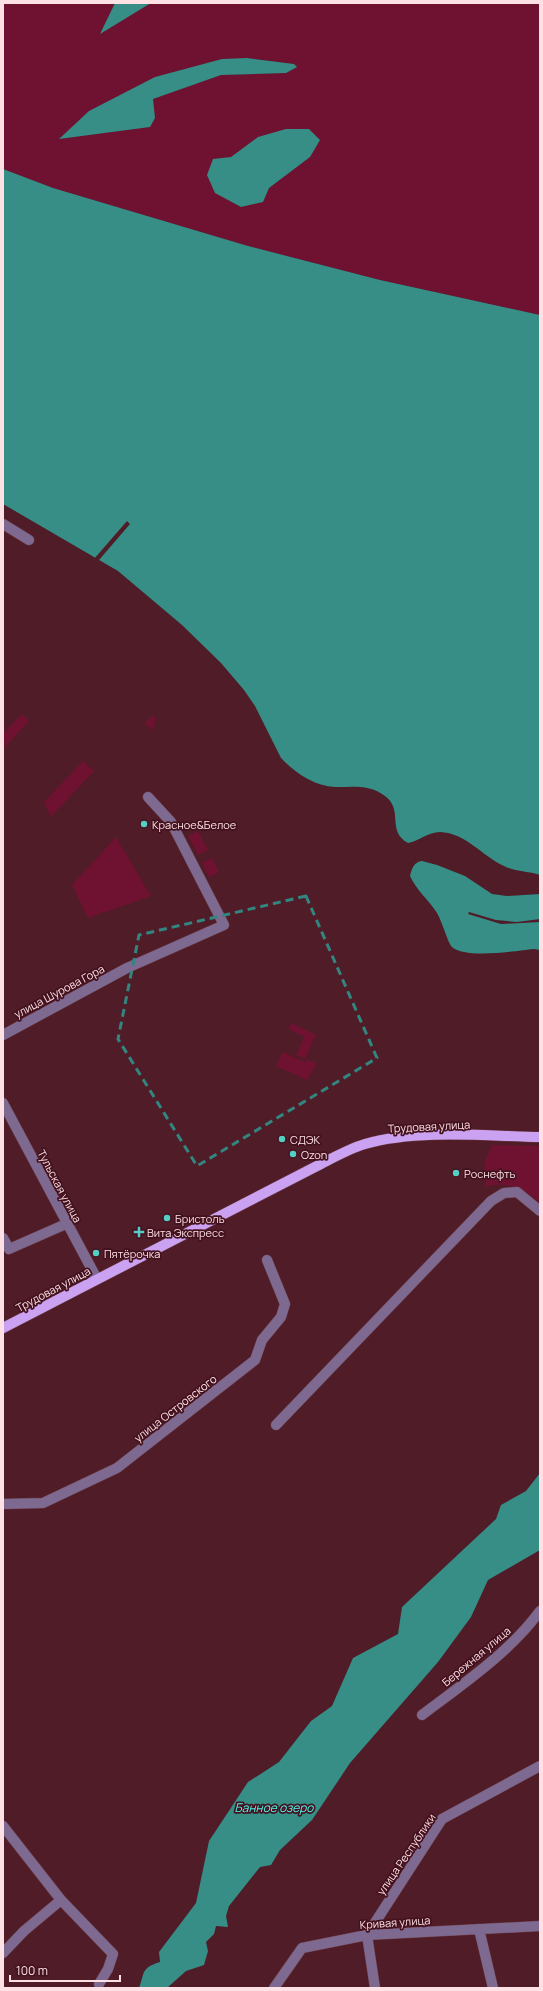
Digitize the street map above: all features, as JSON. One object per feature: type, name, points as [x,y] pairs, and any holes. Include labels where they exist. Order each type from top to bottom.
[{"type":"main road","name":"Трудовая улица","points":[[3,1328],[315,1167],[365,1144],[396,1137],[540,1137]]},
{"type":"street","points":[[3,524],[29,540]]},
{"type":"street","name":"улица Шурова Гора","points":[[3,1035],[127,968],[224,925],[171,822],[148,797]]},
{"type":"street","name":"Тульская улица","points":[[3,1103],[97,1280]]},
{"type":"street","points":[[276,1425],[491,1201],[504,1193],[517,1192],[540,1211]]},
{"type":"street","points":[[3,1238],[9,1249],[66,1224]]},
{"type":"street","name":"улица Островского","points":[[3,1504],[42,1503],[117,1468],[255,1360],[262,1340],[281,1317],[285,1304],[267,1260]]},
{"type":"street","name":"Бережная улица","points":[[422,1715],[463,1684],[500,1652],[528,1626],[540,1611]]},
{"type":"street","name":"улица Республики","points":[[367,1934],[442,1819],[540,1766]]},
{"type":"street","points":[[3,1826],[61,1900],[113,1954],[108,1968],[99,1984]]},
{"type":"street","points":[[3,1953],[24,1931],[61,1900]]},
{"type":"street","name":"Кривая улица","points":[[274,1988],[302,1948],[367,1934],[540,1926]]},
{"type":"street","points":[[479,1929],[493,1988]]},
{"type":"street","points":[[367,1934],[375,1988]]},
{"type":"highlighted area","points":[[306,896],[377,1058],[197,1166],[118,1039],[139,935]]},
{"type":"shaded area","points":[[3,3],[115,3],[101,33],[151,3],[540,3],[540,315],[380,280],[248,246],[53,188],[3,169]],"holes":[[[248,58],[294,64],[286,73],[221,75],[152,99],[150,127],[59,139],[155,77],[222,59]],[[231,157],[310,157],[269,188],[263,202],[241,207],[215,193],[213,159]]]},
{"type":"shaded area","points":[[22,714],[29,721],[3,749],[3,733]]},
{"type":"shaded area","points":[[153,715],[156,718],[153,731],[145,723]]},
{"type":"shaded area","points":[[83,761],[94,771],[51,817],[44,802]]},
{"type":"shaded area","points":[[198,831],[208,850],[198,855],[188,836]]},
{"type":"shaded area","points":[[116,837],[151,896],[88,918],[72,885]]},
{"type":"shaded area","points":[[212,858],[219,872],[209,877],[202,863]]},
{"type":"shaded area","points":[[291,1023],[316,1035],[305,1059],[296,1055],[304,1037],[289,1029]]},
{"type":"shaded area","points":[[283,1052],[305,1062],[307,1059],[317,1064],[307,1080],[276,1066]]},
{"type":"shaded area","points":[[492,1145],[540,1146],[540,1203],[527,1193],[507,1185],[492,1185],[484,1187],[486,1182],[484,1163]]},
{"type":"water","points":[[115,3],[151,3],[100,34]]},
{"type":"water","points":[[247,58],[294,64],[297,67],[286,73],[221,75],[153,99],[155,118],[150,127],[59,139],[89,111],[155,77],[222,59]]},
{"type":"water","points":[[286,129],[309,129],[320,140],[310,157],[269,188],[263,202],[241,207],[215,193],[207,175],[213,159],[231,157],[258,137]]},
{"type":"water","points":[[3,169],[53,188],[248,246],[380,280],[540,315],[540,875],[508,868],[496,862],[458,836],[449,833],[436,832],[408,843],[401,838],[398,833],[394,808],[391,802],[379,792],[361,787],[327,786],[305,778],[299,774],[281,758],[255,706],[244,690],[221,663],[182,625],[118,571],[3,504]]},
{"type":"water","points":[[422,861],[465,876],[492,894],[507,896],[540,894],[540,950],[534,949],[491,953],[468,953],[459,951],[452,947],[437,913],[410,876],[414,866]]},
{"type":"water","name":"Банное озеро","points":[[540,1473],[540,1550],[488,1580],[471,1617],[438,1662],[350,1763],[312,1820],[280,1850],[271,1865],[260,1867],[229,1906],[226,1916],[228,1927],[216,1926],[214,1934],[206,1942],[208,1951],[204,1965],[186,1971],[167,1988],[139,1988],[145,1971],[150,1966],[160,1962],[159,1952],[196,1903],[209,1841],[248,1782],[279,1762],[311,1721],[332,1706],[353,1658],[398,1634],[402,1607],[496,1519],[501,1505],[526,1491]]},
{"type":"pier","points":[[127,521],[130,524],[98,562],[94,559]]},
{"type":"pier","points":[[469,912],[496,920],[517,922],[540,919],[540,922],[501,924],[468,914]]},
{"type":"place","name":"Красное&Белое","points":[[144,824]]},
{"type":"place","name":"СДЭК","points":[[282,1139]]},
{"type":"place","name":"Ozon","points":[[293,1154]]},
{"type":"place","name":"Роснефть","points":[[456,1173]]},
{"type":"place","name":"Бристоль","points":[[167,1218]]},
{"type":"place","name":"Вита Экспресс","points":[[139,1232]]},
{"type":"place","name":"Пятёрочка","points":[[96,1253]]}]
